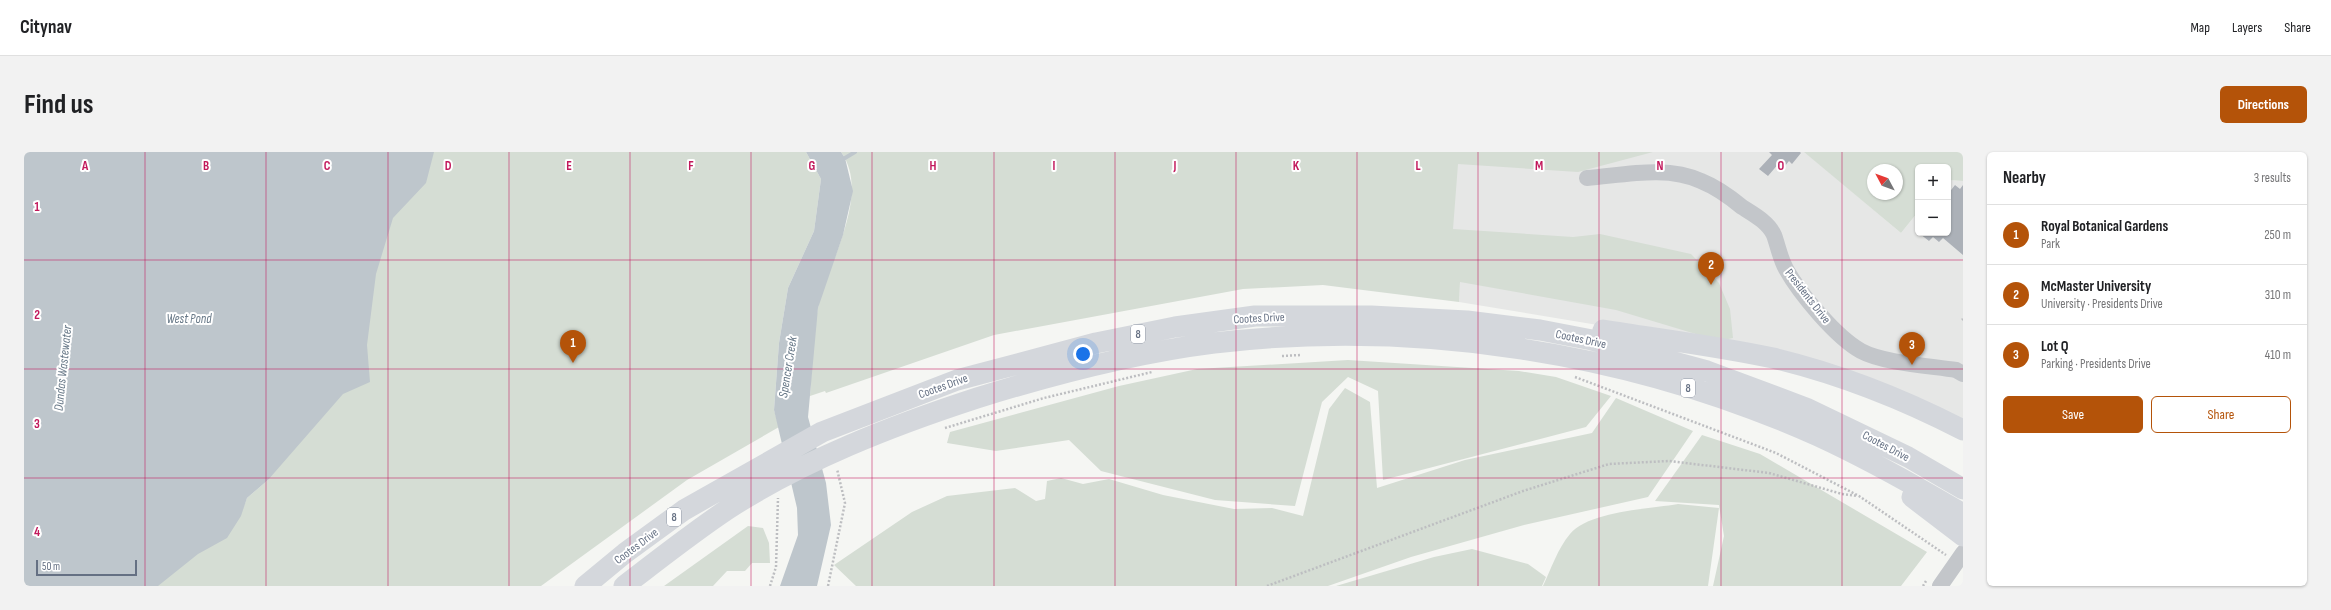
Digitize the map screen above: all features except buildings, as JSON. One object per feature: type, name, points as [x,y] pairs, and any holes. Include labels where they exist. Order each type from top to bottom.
[{"type":"main road","name":"Cootes Drive","points":[[586,586],[625,553],[684,510],[822,432],[957,380],[1096,343],[1175,327],[1255,316],[1370,316],[1467,320],[1540,330],[1592,340],[1707,371],[1765,392],[1846,426],[1908,457],[1963,490]]},
{"type":"main road","points":[[1467,320],[1508,318],[1579,326],[1772,358],[1821,371],[1873,388],[1924,410],[1963,430]]},
{"type":"main road","name":"Cootes Drive","points":[[624,586],[729,508],[777,494],[831,466],[901,424],[1024,383],[1139,356],[1215,343],[1322,337],[1390,337],[1499,345],[1589,361],[1674,383],[1773,417],[1856,455],[1913,484],[1963,514]]},
{"type":"main road","points":[[1856,455],[1963,536]]},
{"type":"street","name":"Presidents Drive","points":[[1587,178],[1649,172],[1671,173],[1701,180],[1727,195],[1766,224],[1774,234],[1778,253],[1786,270],[1819,314],[1850,344],[1862,352],[1884,358],[1956,370],[1963,374]]},
{"type":"street","points":[[1940,586],[1957,555]]},
{"type":"path","points":[[1277,356],[1308,355]]},
{"type":"path","points":[[940,430],[1044,398],[1160,370]]},
{"type":"path","points":[[1573,377],[1776,453],[1860,496],[1957,555]]},
{"type":"path","points":[[1267,586],[1523,491],[1609,464],[1669,461],[1769,473],[1842,494],[1860,496]]},
{"type":"path","points":[[828,586],[845,503],[831,466],[844,465]]},
{"type":"path","points":[[770,586],[776,567],[777,494]]},
{"type":"shaded area","points":[[414,152],[806,152],[821,179],[814,231],[788,288],[779,343],[774,410],[779,427],[687,480],[541,586],[117,586],[242,511],[247,498],[268,480]]},
{"type":"shaded area","points":[[841,152],[1653,152],[1578,172],[1458,164],[1453,229],[1573,237],[1600,234],[1691,254],[1719,283],[1730,309],[1733,338],[1719,341],[1616,310],[1460,282],[1459,302],[1323,285],[1243,289],[994,335],[826,393],[825,391],[810,396],[813,341],[818,308],[850,209],[852,188],[849,169]]},
{"type":"shaded area","points":[[1456,152],[1805,152],[1901,233],[1915,216],[1915,236],[1951,236],[1951,180],[1963,181],[1963,425],[1706,343],[1459,302],[1460,268],[1451,230]]},
{"type":"shaded area","points":[[1804,152],[1963,152],[1963,181],[1951,180],[1951,164],[1915,164],[1915,216],[1901,233]]},
{"type":"shaded area","points":[[1348,360],[1519,371],[1556,377],[1611,396],[1586,427],[1383,480],[1378,391],[1348,377],[1322,402],[1295,506],[1215,500],[1101,471],[1069,440],[996,451],[947,443],[950,432],[1119,386],[1197,369]]},
{"type":"shaded area","points":[[1345,388],[1370,402],[1377,488],[1465,460],[1592,433],[1616,398],[1693,431],[1648,497],[1524,525],[1411,557],[1328,586],[856,586],[834,565],[912,512],[947,496],[1015,488],[1036,501],[1045,499],[1047,481],[1061,478],[1083,484],[1109,479],[1163,495],[1234,509],[1272,508],[1303,516],[1329,409]]},
{"type":"shaded area","points":[[1702,435],[1760,454],[1927,552],[1901,586],[1713,586],[1724,536],[1719,505],[1655,501]]},
{"type":"shaded area","points":[[1678,504],[1719,508],[1708,586],[1543,586],[1562,546],[1570,534],[1579,526],[1591,520],[1621,512]]},
{"type":"shaded area","points":[[748,526],[763,528],[769,543],[770,563],[752,563],[745,571],[727,571],[713,586],[664,586]]},
{"type":"shaded area","points":[[1472,549],[1528,564],[1546,577],[1542,586],[1336,586],[1434,557]]},
{"type":"water","name":"West Pond","points":[[24,152],[434,152],[426,183],[393,218],[376,274],[367,345],[370,382],[343,394],[268,480],[247,498],[241,516],[227,538],[198,554],[158,586],[24,586]]},
{"type":"water","name":"Spencer Creek","points":[[806,152],[841,152],[845,158],[853,191],[843,235],[818,308],[808,417],[826,483],[831,525],[817,586],[780,586],[798,535],[797,508],[774,410],[779,343],[788,288],[814,231],[821,179]]},
{"type":"waterway","points":[[845,158],[855,152]]},
{"type":"place","name":"McMaster University","points":[[1711,285]]},
{"type":"place","name":"Royal Botanical Gardens","points":[[573,363]]},
{"type":"place","name":"Lot Q","points":[[1912,365]]},
{"type":"water label","name":"Dundas Wastewater","points":[[62,368]]}]
